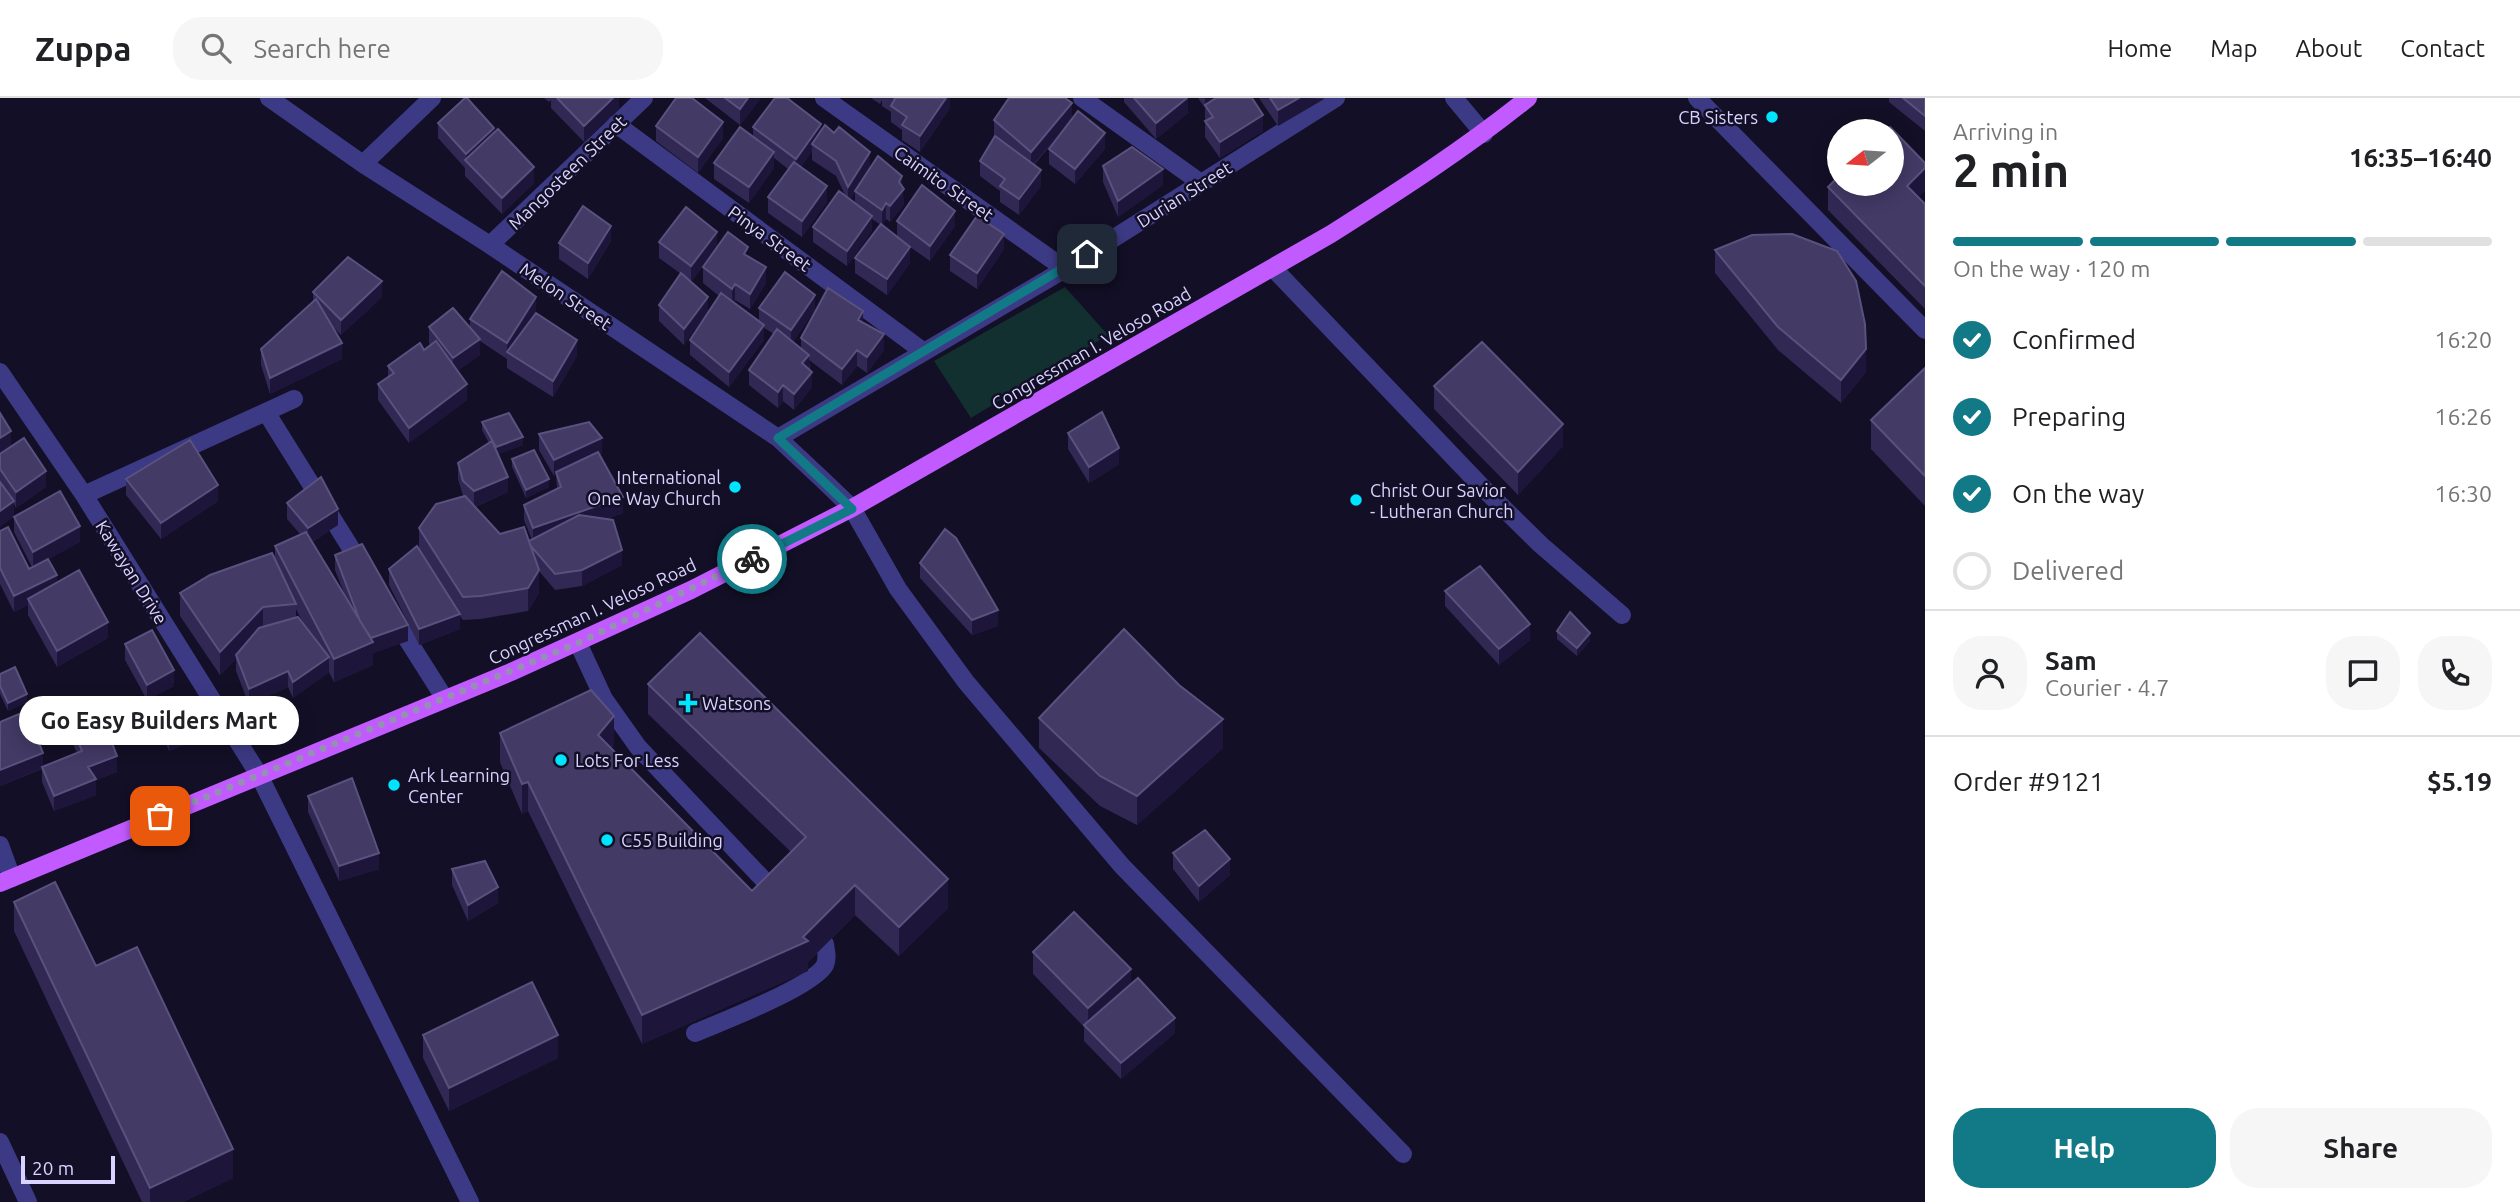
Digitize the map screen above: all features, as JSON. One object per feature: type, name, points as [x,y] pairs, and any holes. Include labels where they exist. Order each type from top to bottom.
[{"type":"main road","name":"Congressman I. Veloso Road","points":[[6,880],[578,643],[852,509],[1273,268],[1404,189],[1484,134],[1528,98]]},
{"type":"street","name":"Melon Street","points":[[269,98],[363,164],[491,245],[778,438],[852,509],[898,589],[966,682],[1122,866],[1404,1154]]},
{"type":"street","points":[[363,164],[432,98]]},
{"type":"street","name":"Mangosteen Street","points":[[491,245],[644,98]]},
{"type":"street","name":"Caimito Street","points":[[824,98],[1065,269]]},
{"type":"street","points":[[1082,98],[1201,183]]},
{"type":"street","name":"Durian Street","points":[[778,438],[1065,269],[1336,98]]},
{"type":"street","points":[[1454,98],[1484,134]]},
{"type":"street","points":[[1698,98],[1925,330]]},
{"type":"street","name":"Pinya Street","points":[[616,124],[924,352]]},
{"type":"street","points":[[1273,268],[1484,489],[1541,545],[1622,615]]},
{"type":"street","name":"Kawayan Drive","points":[[0,372],[84,495],[259,775],[470,1202]]},
{"type":"street","points":[[84,495],[294,399]]},
{"type":"street","points":[[266,412],[373,584]]},
{"type":"street","points":[[388,607],[445,699]]},
{"type":"street","points":[[578,643],[604,699],[638,747],[778,894]]},
{"type":"street","points":[[0,845],[6,880]]},
{"type":"street","points":[[695,1033],[790,990],[819,973],[827,957],[825,944]]},
{"type":"street","points":[[0,1142],[28,1202]]},
{"type":"green space","points":[[1065,287],[1108,335],[971,418],[934,361]]},
{"type":"building","points":[[465,98],[494,128],[466,154],[438,123]]},
{"type":"building","points":[[557,98],[613,98],[584,126]]},
{"type":"building","points":[[676,98],[692,98],[723,122],[698,157],[656,126]]},
{"type":"building","points":[[725,98],[748,98],[740,109]]},
{"type":"building","points":[[775,98],[787,98],[821,124],[796,159],[753,127]]},
{"type":"building","points":[[894,98],[946,98],[920,136],[902,125],[907,117],[891,106]]},
{"type":"building","points":[[1009,98],[1065,98],[1072,103],[1031,152],[994,120]]},
{"type":"building","points":[[1134,98],[1187,98],[1156,123]]},
{"type":"building","points":[[1216,98],[1252,98],[1263,115],[1220,142],[1205,121],[1213,117],[1205,105]]},
{"type":"building","points":[[1270,98],[1299,98],[1278,110]]},
{"type":"building","points":[[1903,98],[1925,98],[1925,116]]},
{"type":"building","points":[[1078,111],[1105,133],[1075,169],[1049,149]]},
{"type":"building","points":[[825,125],[834,133],[839,127],[870,152],[848,187],[836,161],[812,144]]},
{"type":"building","points":[[740,127],[774,152],[749,187],[714,163]]},
{"type":"building","points":[[498,129],[534,167],[502,198],[465,160]]},
{"type":"building","points":[[995,136],[1041,170],[1019,199],[1000,186],[1005,179],[980,161]]},
{"type":"building","points":[[1904,141],[1925,163],[1925,168],[1907,186],[1925,204],[1925,286],[1837,196],[1904,196]]},
{"type":"building","points":[[1132,147],[1163,169],[1118,201],[1103,166]]},
{"type":"building","points":[[878,156],[902,176],[899,182],[904,189],[890,206],[886,203],[882,210],[855,191]]},
{"type":"building","points":[[794,162],[827,186],[802,221],[768,197]]},
{"type":"building","points":[[922,185],[955,211],[930,246],[897,221]]},
{"type":"building","points":[[839,191],[872,216],[847,251],[813,227]]},
{"type":"building","points":[[583,206],[611,226],[588,263],[559,243]]},
{"type":"building","points":[[686,207],[717,232],[691,266],[659,242]]},
{"type":"building","points":[[977,216],[1004,234],[977,273],[950,255]]},
{"type":"building","points":[[881,224],[910,247],[887,279],[855,258]]},
{"type":"building","points":[[728,232],[748,247],[744,254],[766,267],[750,294],[735,284],[732,289],[703,267]]},
{"type":"building","points":[[1792,234],[1837,251],[1856,281],[1865,324],[1866,349],[1841,380],[1778,327],[1715,250],[1752,235]]},
{"type":"building","points":[[348,257],[382,281],[341,320],[313,292]]},
{"type":"building","points":[[502,271],[536,297],[507,343],[470,319]]},
{"type":"building","points":[[785,272],[815,295],[791,330],[759,308]]},
{"type":"building","points":[[681,273],[708,297],[684,329],[659,305]]},
{"type":"building","points":[[828,288],[863,311],[858,320],[884,334],[867,357],[857,350],[842,369],[801,338]]},
{"type":"building","points":[[721,293],[764,325],[729,372],[690,340]]},
{"type":"building","points":[[316,299],[342,343],[270,378],[261,349]]},
{"type":"building","points":[[453,308],[480,339],[453,358],[429,327]]},
{"type":"building","points":[[536,313],[577,340],[553,381],[507,352]]},
{"type":"building","points":[[777,329],[809,355],[802,363],[812,372],[794,394],[783,385],[778,392],[749,370]]},
{"type":"building","points":[[436,341],[467,384],[409,428],[378,384],[394,373],[388,366],[420,343],[424,350]]},
{"type":"building","points":[[1482,342],[1563,424],[1518,472],[1434,386]]},
{"type":"building","points":[[1925,368],[1925,476],[1871,420]]},
{"type":"building","points":[[1102,412],[1119,448],[1089,467],[1068,433]]},
{"type":"building","points":[[0,413],[11,431],[0,438]]},
{"type":"building","points":[[509,413],[523,437],[496,447],[482,422]]},
{"type":"building","points":[[589,422],[602,438],[554,460],[539,434]]},
{"type":"building","points":[[24,438],[46,471],[16,492],[0,469],[0,454]]},
{"type":"building","points":[[190,440],[218,485],[161,523],[126,479]]},
{"type":"building","points":[[492,441],[508,477],[474,491],[463,481],[458,463]]},
{"type":"building","points":[[534,450],[549,479],[526,490],[512,459]]},
{"type":"building","points":[[598,452],[623,497],[533,528],[524,505],[561,487],[556,472]]},
{"type":"building","points":[[321,477],[338,509],[308,528],[287,503]]},
{"type":"building","points":[[0,482],[14,501],[0,511]]},
{"type":"building","points":[[60,491],[80,526],[33,552],[14,517]]},
{"type":"building","points":[[465,496],[500,534],[524,527],[539,570],[528,588],[463,597],[419,528],[436,504]]},
{"type":"building","points":[[579,515],[613,520],[622,550],[582,570],[555,574],[529,541]]},
{"type":"building","points":[[8,527],[29,569],[48,559],[57,575],[14,596],[0,568],[0,531]]},
{"type":"building","points":[[945,529],[956,538],[998,610],[972,620],[920,563]]},
{"type":"building","points":[[306,532],[373,642],[334,659],[275,546]]},
{"type":"building","points":[[362,544],[408,625],[371,638],[360,621],[335,555]]},
{"type":"building","points":[[417,546],[460,614],[419,629],[389,569]]},
{"type":"building","points":[[272,553],[296,604],[263,607],[220,652],[180,593],[210,575]]},
{"type":"building","points":[[1480,566],[1530,624],[1499,649],[1445,591]]},
{"type":"building","points":[[79,570],[108,622],[57,651],[28,599]]},
{"type":"building","points":[[1570,612],[1590,633],[1577,648],[1557,631]]},
{"type":"building","points":[[298,617],[329,657],[293,682],[288,671],[249,689],[236,655],[259,628]]},
{"type":"building","points":[[1124,629],[1179,685],[1223,719],[1137,796],[1100,776],[1039,718]]},
{"type":"building","points":[[152,630],[174,670],[147,685],[125,644]]},
{"type":"building","name":"C55 Building","points":[[700,633],[948,879],[899,927],[855,885],[803,937],[808,941],[642,1015],[528,782],[522,784],[500,733],[591,690],[614,716],[598,735],[752,891],[806,837],[648,684]]},
{"type":"building","points":[[15,667],[27,694],[8,703],[0,686],[0,674]]},
{"type":"building","points":[[206,705],[214,724],[169,743],[161,723]]},
{"type":"building","points":[[26,711],[43,753],[0,770],[0,722]]},
{"type":"building","points":[[101,715],[117,756],[88,767],[96,779],[54,796],[42,767],[82,751],[72,726]]},
{"type":"building","points":[[352,778],[379,853],[339,866],[308,796]]},
{"type":"building","points":[[1205,830],[1230,859],[1199,886],[1173,853]]},
{"type":"building","points":[[485,861],[498,887],[468,905],[452,869]]},
{"type":"building","points":[[55,882],[96,966],[137,947],[233,1149],[150,1188],[14,902]]},
{"type":"building","points":[[1074,912],[1131,969],[1088,1008],[1033,952]]},
{"type":"building","points":[[1138,978],[1175,1018],[1121,1063],[1084,1025]]},
{"type":"building","points":[[532,982],[558,1035],[449,1088],[423,1035]]},
{"type":"way so far","points":[[160,816],[578,643],[752,559]]},
{"type":"place","name":"CB Sisters","points":[[1772,117]]},
{"type":"place","name":"International One Way Church","points":[[735,487]]},
{"type":"place","name":"Christ Our Savior - Lutheran Church","points":[[1356,500]]},
{"type":"place","name":"Watsons","points":[[688,703]]},
{"type":"place","name":"Lots For Less","points":[[561,760]]},
{"type":"place","name":"Ark Learning Center","points":[[394,785]]},
{"type":"place","name":"Go Easy Builders Mart","points":[[160,816]]},
{"type":"place","name":"C55 Building","points":[[607,840]]},
{"type":"route","points":[[752,559],[852,509],[778,438],[1087,254]]}]
